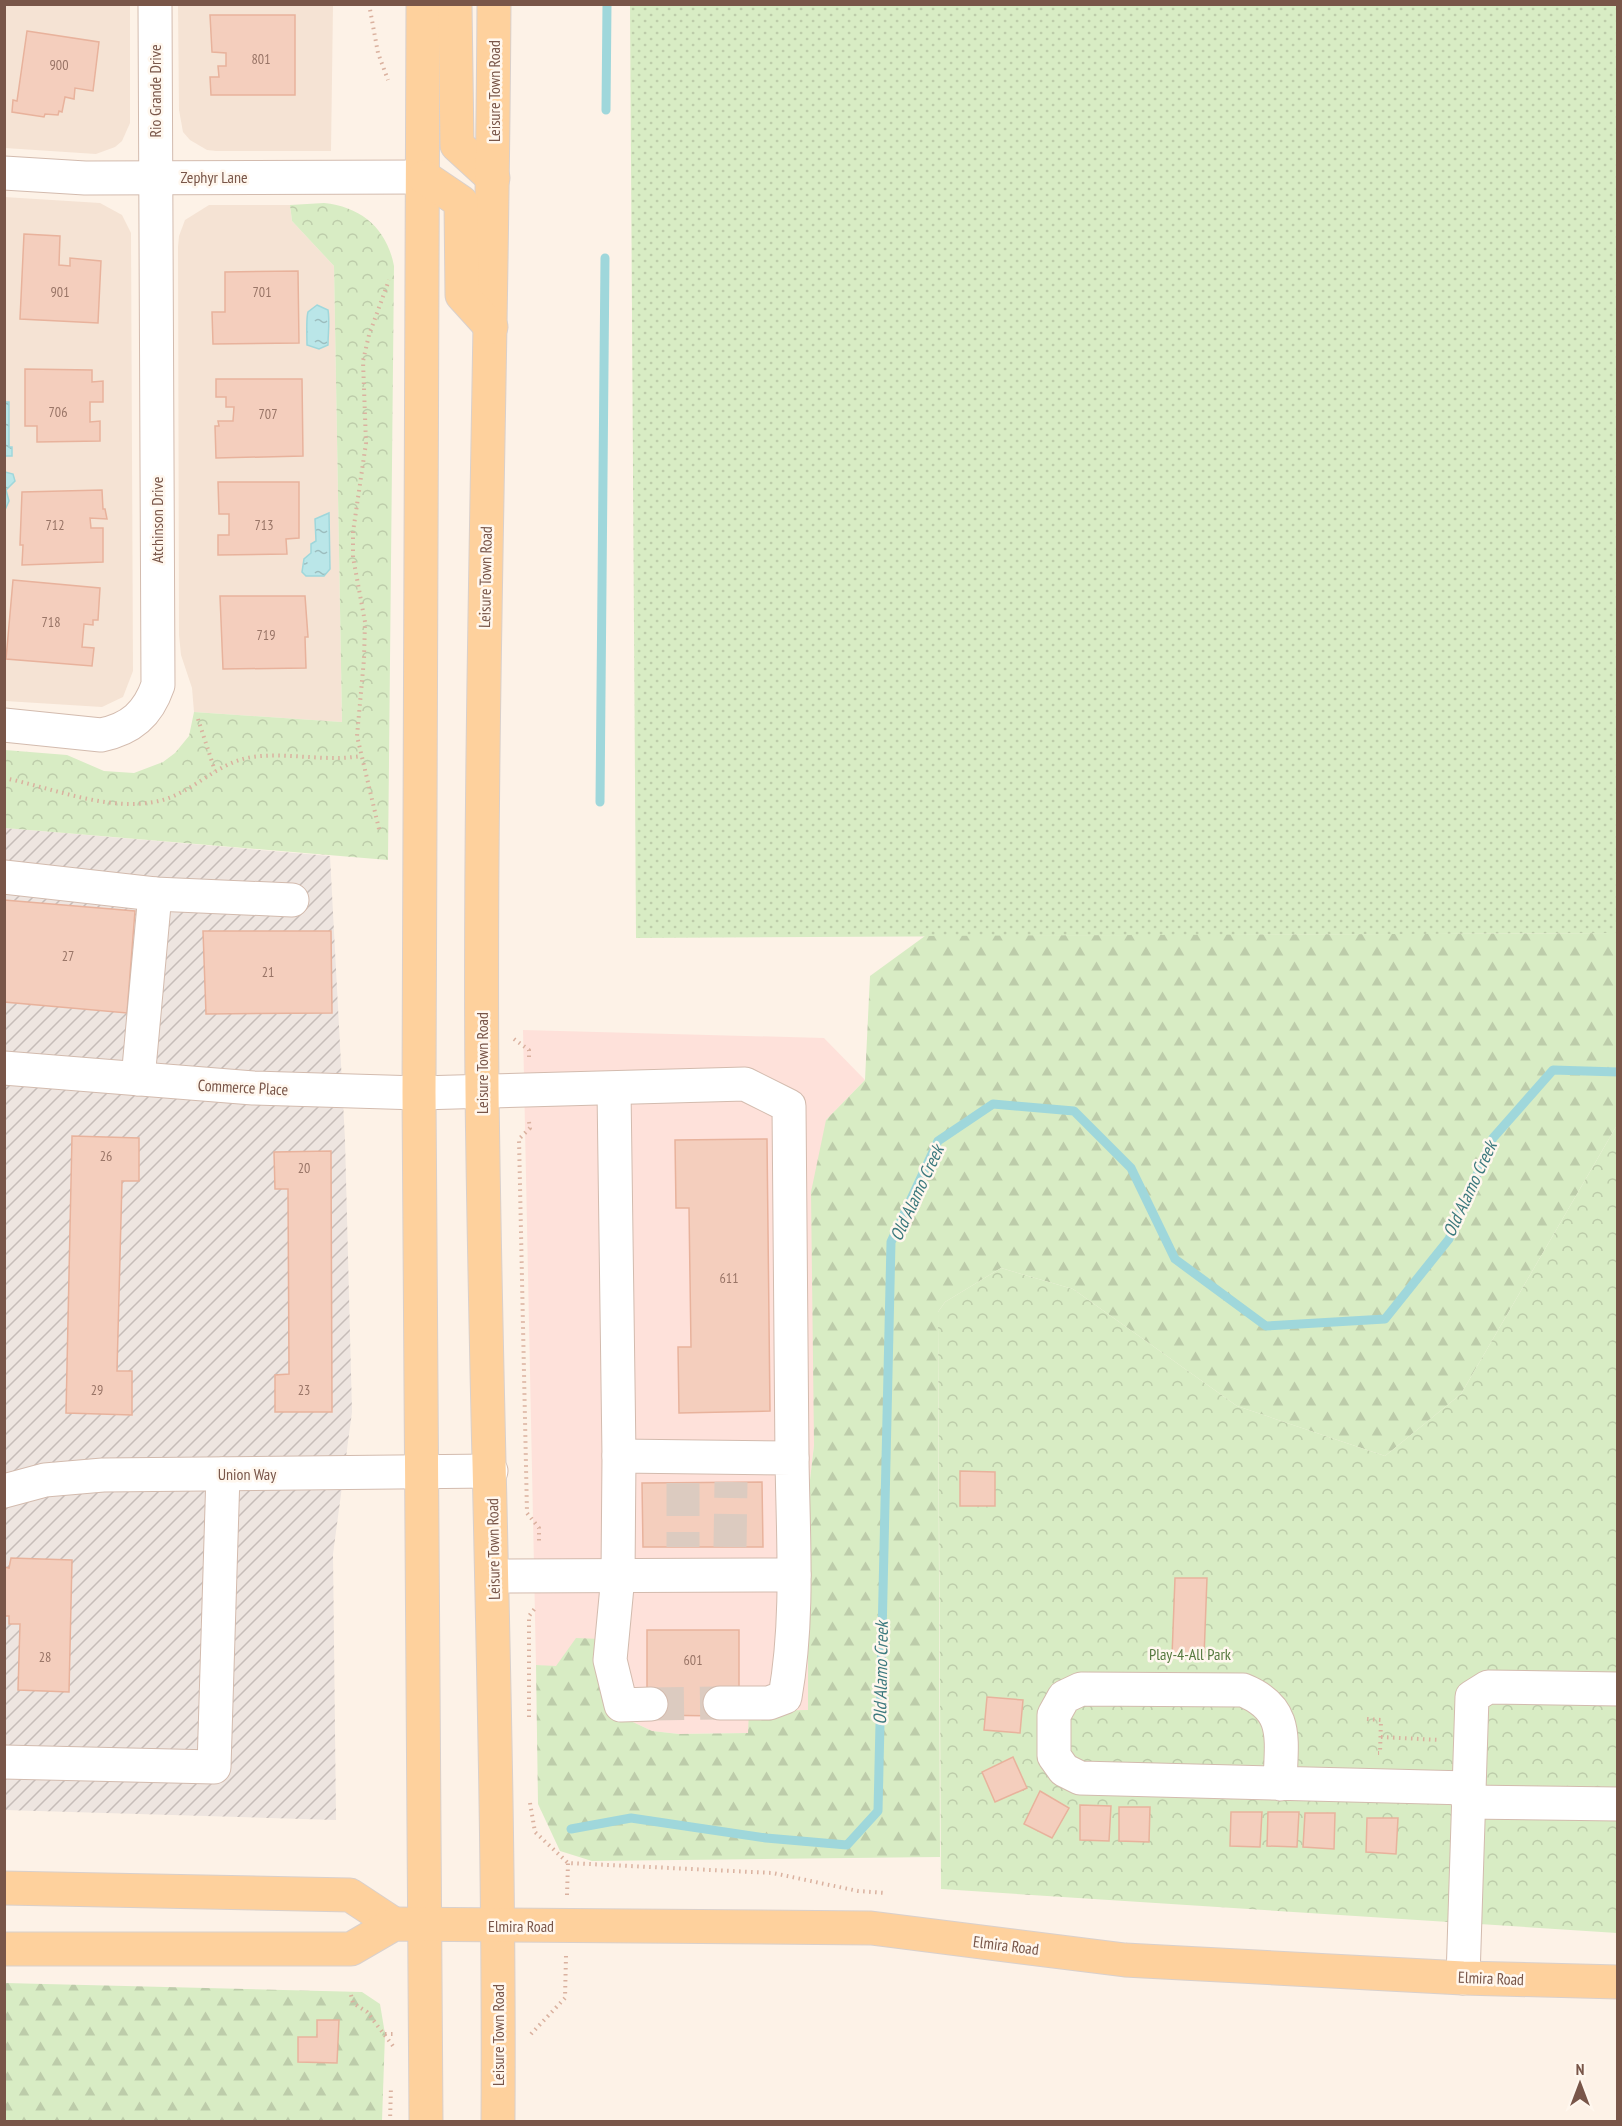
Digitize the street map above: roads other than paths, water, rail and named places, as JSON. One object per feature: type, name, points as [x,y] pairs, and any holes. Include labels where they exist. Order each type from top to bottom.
[{"type":"main road","points":[[423,4],[419,1093],[422,1473],[409,1924],[426,2121]]},
{"type":"main road","points":[[455,4],[457,145],[493,178]]},
{"type":"main road","name":"Leisure Town Road","points":[[494,4],[491,327],[481,752],[482,1092],[494,1575],[499,1926],[498,2121]]},
{"type":"main road","points":[[424,177],[461,202],[462,295],[491,327]]},
{"type":"main road","points":[[4,1888],[350,1894],[409,1924]]},
{"type":"main road","points":[[4,1949],[351,1949],[409,1924]]},
{"type":"main road","name":"Elmira Road","points":[[409,1924],[871,1928],[1125,1960],[1463,1978],[1617,1982]]},
{"type":"street","name":"Rio Grande Drive","points":[[154,4],[155,177]]},
{"type":"street","name":"Zephyr Lane","points":[[4,173],[85,178],[424,177]]},
{"type":"street","name":"Atchinson Drive","points":[[4,725],[101,735],[115,732],[142,716],[150,706],[158,685],[155,177]]},
{"type":"street","points":[[4,877],[155,894],[292,900]]},
{"type":"street","points":[[138,1079],[155,894]]},
{"type":"street","name":"Commerce Place","points":[[4,1068],[253,1088],[419,1093],[745,1084],[789,1106],[792,1458]]},
{"type":"street","points":[[614,1089],[619,1456],[618,1576],[610,1659],[621,1705],[651,1704]]},
{"type":"street","points":[[619,1456],[683,1470],[731,1470],[792,1458],[794,1575],[791,1665],[785,1697],[769,1702],[720,1703]]},
{"type":"street","name":"Union Way","points":[[4,1491],[45,1480],[103,1475],[490,1471]]},
{"type":"street","points":[[4,1762],[214,1767],[223,1474]]},
{"type":"street","points":[[494,1575],[618,1576],[683,1562],[730,1561],[794,1575]]},
{"type":"street","points":[[1463,1978],[1472,1697],[1488,1687],[1617,1689]]},
{"type":"street","points":[[1280,1784],[1281,1729],[1275,1711],[1262,1698],[1243,1690],[1081,1689],[1064,1697],[1054,1714],[1054,1756],[1064,1770],[1080,1778],[1280,1784],[1617,1804]]},
{"type":"water","points":[[317,305],[328,310],[329,318],[328,345],[319,349],[307,345],[308,312]]},
{"type":"water","points":[[5,402],[9,402],[9,447],[12,447],[12,456],[5,456]]},
{"type":"water","points":[[5,472],[13,474],[15,481],[6,490],[9,501],[5,510]]},
{"type":"water","points":[[329,513],[330,569],[324,576],[306,576],[302,572],[304,559],[311,553],[311,544],[316,541],[315,519]]},
{"type":"waterway","points":[[606,110],[607,4]]},
{"type":"waterway","points":[[600,802],[605,258]]},
{"type":"waterway","name":"Old Alamo Creek","points":[[571,1829],[631,1818],[766,1838],[847,1845],[878,1811],[891,1242],[938,1141],[993,1104],[1074,1111],[1131,1168],[1175,1259],[1266,1326],[1385,1319],[1449,1239],[1493,1138],[1553,1070],[1618,1072]]},
{"type":"tunnel","points":[[730,1547],[731,1482]]},
{"type":"tunnel","points":[[683,1483],[683,1547]]},
{"type":"tunnel","points":[[651,1704],[720,1703]]},
{"type":"park label","name":"Play-4-All Park","points":[[1190,1654]]}]
